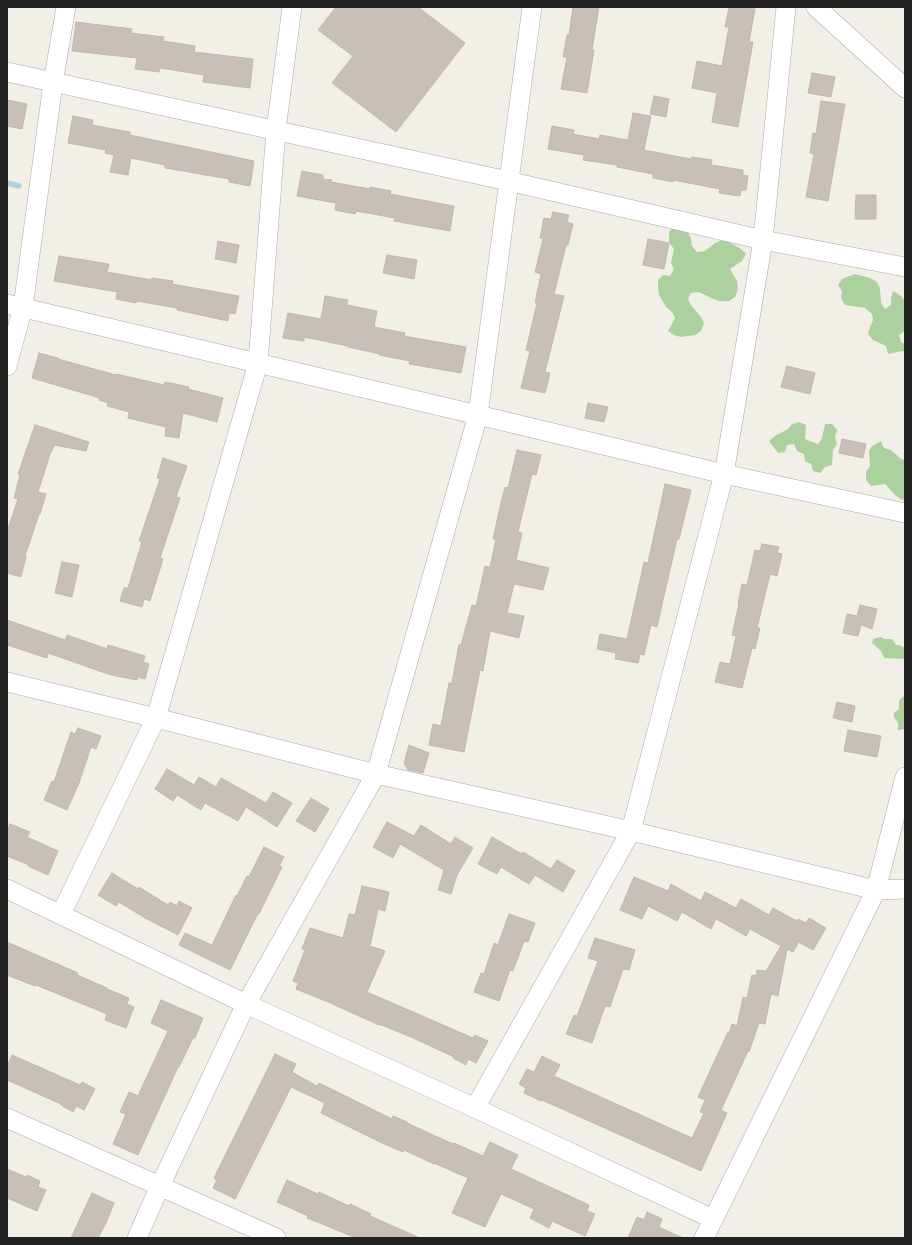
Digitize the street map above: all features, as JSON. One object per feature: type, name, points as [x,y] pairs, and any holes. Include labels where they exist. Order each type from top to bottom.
[{"type":"street","points":[[7,366],[15,306],[66,7]]},
{"type":"street","points":[[61,914],[156,718],[258,363],[276,130],[292,7]]},
{"type":"street","points":[[137,1238],[246,1004],[376,774],[478,415],[532,7]]},
{"type":"street","points":[[475,1108],[631,831],[724,474],[763,240],[786,7]]},
{"type":"street","points":[[816,7],[905,88]]},
{"type":"street","points":[[7,72],[508,181],[763,240],[905,267]]},
{"type":"street","points":[[15,306],[724,474],[905,512]]},
{"type":"street","points":[[7,682],[376,774],[631,831],[876,890],[905,889]]},
{"type":"street","points":[[704,1238],[876,890],[905,777]]},
{"type":"street","points":[[7,889],[246,1004],[475,1108],[713,1219]]},
{"type":"street","points":[[7,1118],[276,1238]]},
{"type":"green space","points":[[674,227],[688,232],[691,238],[692,246],[697,252],[705,251],[715,243],[722,240],[741,249],[746,254],[742,261],[730,269],[737,281],[738,289],[735,297],[729,301],[720,301],[699,292],[691,293],[688,299],[704,323],[701,331],[695,335],[681,337],[668,331],[675,318],[659,295],[658,288],[658,280],[663,275],[670,276],[674,269],[671,263],[674,249],[669,243],[669,232]]},
{"type":"green space","points":[[855,274],[870,278],[877,282],[880,288],[881,303],[885,309],[891,305],[893,291],[900,295],[905,301],[905,331],[899,335],[901,342],[905,344],[905,352],[902,351],[888,354],[886,346],[873,340],[868,334],[873,320],[872,314],[865,308],[845,305],[841,298],[842,291],[838,285],[842,279]]},
{"type":"green space","points":[[799,422],[806,425],[805,439],[818,444],[822,438],[825,424],[832,424],[837,430],[835,437],[837,444],[833,450],[832,465],[825,467],[820,473],[813,471],[811,464],[805,461],[804,454],[797,451],[794,444],[787,445],[785,452],[778,453],[769,441],[788,429],[792,424]]},
{"type":"green space","points":[[881,441],[884,448],[891,450],[901,459],[905,460],[905,499],[902,500],[895,495],[885,484],[871,486],[866,480],[866,472],[870,466],[869,451],[872,446]]},
{"type":"green space","points":[[881,637],[884,639],[892,639],[896,645],[905,648],[905,659],[884,658],[881,651],[872,643],[873,639]]},
{"type":"green space","points":[[905,696],[905,729],[898,730],[898,723],[894,717],[894,713],[899,709],[899,701]]},
{"type":"building","points":[[336,7],[418,7],[465,43],[396,132],[332,83],[353,56],[318,30]]},
{"type":"building","points":[[573,7],[599,7],[587,93],[561,89],[567,57],[563,57],[567,35],[569,35]]},
{"type":"building","points":[[729,7],[755,9],[749,42],[753,42],[738,127],[712,122],[717,93],[692,88],[697,61],[722,66],[729,27],[725,27]]},
{"type":"building","points":[[76,22],[132,29],[131,33],[164,37],[163,41],[195,46],[194,52],[253,59],[250,88],[203,82],[204,75],[160,68],[159,72],[135,69],[137,58],[72,51]]},
{"type":"building","points":[[812,73],[835,77],[831,97],[808,93]]},
{"type":"building","points":[[654,96],[669,99],[666,117],[650,114]]},
{"type":"building","points":[[7,100],[27,104],[22,129],[7,126]]},
{"type":"building","points":[[821,101],[845,104],[828,201],[806,197],[814,154],[810,153],[813,133],[816,134]]},
{"type":"building","points":[[633,113],[651,116],[644,150],[691,159],[692,157],[712,160],[711,165],[743,170],[743,175],[748,176],[746,190],[741,190],[740,196],[719,193],[720,189],[673,180],[673,182],[653,178],[653,174],[617,167],[617,165],[583,160],[584,155],[548,149],[552,126],[574,130],[573,134],[599,139],[600,135],[628,140]]},
{"type":"building","points":[[73,116],[93,120],[92,125],[130,132],[130,135],[254,161],[250,186],[229,182],[229,179],[165,168],[165,165],[131,158],[128,175],[110,172],[114,155],[105,153],[106,150],[68,143]]},
{"type":"building","points":[[302,171],[323,175],[323,179],[332,180],[331,182],[391,191],[390,194],[454,206],[450,231],[394,221],[395,218],[356,211],[355,214],[335,210],[336,203],[297,196]]},
{"type":"building","points":[[856,195],[876,195],[876,219],[855,219]]},
{"type":"building","points":[[553,212],[569,215],[567,222],[573,224],[568,245],[566,245],[554,294],[564,296],[545,372],[550,373],[545,393],[521,388],[530,351],[526,350],[537,303],[535,303],[541,274],[535,272],[543,239],[540,238],[544,218],[551,219]]},
{"type":"building","points":[[648,239],[669,243],[664,269],[643,265]]},
{"type":"building","points":[[218,241],[239,245],[236,263],[215,259]]},
{"type":"building","points":[[387,255],[417,260],[414,279],[383,273]]},
{"type":"building","points":[[59,256],[109,264],[107,272],[152,280],[152,278],[173,281],[172,284],[239,296],[235,314],[229,313],[228,321],[177,310],[177,308],[116,299],[117,292],[54,281]]},
{"type":"building","points":[[325,296],[348,300],[347,305],[377,311],[374,327],[405,333],[404,336],[466,347],[461,373],[409,364],[410,361],[304,337],[304,341],[283,338],[288,313],[321,319]]},
{"type":"building","points":[[39,353],[116,375],[164,385],[165,382],[189,387],[188,389],[223,398],[217,422],[183,413],[179,438],[165,436],[166,427],[128,418],[129,412],[107,406],[108,403],[99,400],[100,398],[32,378]]},
{"type":"building","points":[[787,366],[815,373],[810,394],[781,387]]},
{"type":"building","points":[[588,403],[608,407],[604,422],[585,418]]},
{"type":"building","points":[[35,425],[89,442],[86,451],[54,445],[38,492],[46,494],[25,556],[21,577],[7,573],[7,532],[18,499],[14,498],[20,475],[18,474]]},
{"type":"building","points":[[842,439],[866,444],[863,458],[839,453]]},
{"type":"building","points":[[517,450],[541,455],[536,475],[532,474],[518,532],[522,533],[516,560],[549,568],[543,590],[514,584],[507,613],[524,616],[519,638],[490,631],[483,671],[480,670],[464,752],[429,745],[433,724],[441,726],[449,683],[452,683],[459,644],[461,645],[472,605],[476,606],[485,566],[490,567],[496,539],[493,539],[500,507],[505,487],[508,488]]},
{"type":"building","points":[[163,458],[187,466],[176,497],[180,498],[160,558],[163,559],[150,601],[144,599],[142,607],[120,601],[124,588],[128,588],[142,542],[139,541],[160,479],[157,478]]},
{"type":"building","points":[[665,484],[691,490],[679,539],[677,539],[657,627],[651,625],[644,655],[640,654],[638,663],[615,659],[616,653],[597,649],[600,634],[627,639],[644,562],[648,563]]},
{"type":"building","points":[[762,544],[779,547],[777,553],[782,554],[777,576],[770,574],[757,628],[760,628],[755,649],[752,648],[742,688],[715,682],[720,662],[730,664],[736,636],[732,635],[742,584],[747,585],[755,550],[760,551]]},
{"type":"building","points":[[62,562],[79,565],[72,597],[55,593]]},
{"type":"building","points":[[860,605],[877,609],[872,629],[861,625],[858,636],[843,633],[847,614],[857,616]]},
{"type":"building","points":[[7,620],[65,640],[67,635],[107,649],[108,645],[145,656],[143,662],[149,664],[145,679],[138,677],[137,680],[111,675],[48,653],[47,658],[7,645]]},
{"type":"building","points":[[837,702],[855,706],[852,722],[833,718]]},
{"type":"building","points":[[78,728],[101,736],[96,749],[91,747],[79,783],[67,810],[44,800],[52,781],[54,782],[71,732],[75,734]]},
{"type":"building","points":[[848,730],[881,736],[877,757],[844,751]]},
{"type":"building","points":[[409,745],[429,753],[423,773],[408,770],[404,763]]},
{"type":"building","points":[[167,769],[194,785],[199,777],[216,787],[221,778],[266,803],[273,792],[292,803],[277,827],[246,807],[238,821],[205,803],[201,810],[177,795],[173,801],[155,789]]},
{"type":"building","points":[[311,798],[329,809],[315,832],[296,821]]},
{"type":"building","points":[[387,822],[414,836],[421,825],[451,844],[455,837],[473,848],[457,875],[451,894],[438,890],[444,870],[400,844],[393,858],[373,847]]},
{"type":"building","points":[[10,824],[30,832],[27,837],[58,851],[48,875],[7,856],[7,832]]},
{"type":"building","points":[[492,837],[522,854],[523,852],[551,869],[557,860],[575,871],[563,892],[535,875],[529,884],[501,867],[497,874],[478,864]]},
{"type":"building","points":[[264,847],[284,857],[279,866],[282,867],[230,970],[179,945],[185,933],[212,945],[236,895],[237,896],[247,876],[249,877]]},
{"type":"building","points":[[112,873],[138,889],[139,887],[168,905],[170,902],[177,906],[179,901],[192,908],[178,935],[145,918],[119,902],[116,906],[98,895]]},
{"type":"building","points":[[634,877],[668,891],[671,884],[701,901],[705,892],[736,908],[741,899],[769,915],[773,908],[797,921],[798,919],[806,923],[809,918],[826,928],[813,950],[799,942],[793,952],[787,949],[778,996],[771,994],[765,1024],[759,1023],[749,1052],[748,1051],[721,1110],[727,1113],[701,1171],[524,1093],[526,1088],[519,1084],[527,1069],[534,1072],[542,1056],[560,1065],[554,1076],[692,1138],[704,1113],[700,1112],[705,1100],[698,1097],[732,1024],[737,1026],[743,997],[747,998],[752,975],[756,976],[757,970],[766,971],[781,946],[750,929],[746,936],[716,919],[711,929],[682,912],[677,921],[648,906],[642,919],[620,910]]},
{"type":"building","points":[[362,886],[389,892],[385,911],[378,909],[370,946],[385,951],[367,992],[473,1038],[475,1035],[488,1041],[476,1063],[468,1059],[466,1065],[453,1058],[454,1057],[411,1037],[379,1025],[296,989],[298,983],[293,981],[305,950],[302,949],[310,928],[343,938],[349,914],[355,915]]},
{"type":"building","points":[[509,914],[535,923],[528,942],[524,941],[513,971],[510,970],[499,1001],[474,992],[481,973],[484,974],[494,943],[498,945]]},
{"type":"building","points":[[595,938],[635,950],[629,970],[623,969],[610,1007],[605,1006],[592,1043],[566,1034],[574,1015],[577,1016],[598,961],[588,958]]},
{"type":"building","points":[[7,942],[78,973],[77,975],[129,998],[127,1004],[134,1007],[126,1028],[105,1020],[107,1014],[36,985],[35,986],[7,975]]},
{"type":"building","points":[[161,1000],[203,1018],[195,1038],[193,1038],[178,1067],[138,1155],[113,1144],[126,1114],[120,1112],[129,1092],[138,1096],[168,1031],[151,1023]]},
{"type":"building","points":[[275,1054],[296,1064],[292,1072],[317,1086],[319,1083],[392,1119],[393,1116],[453,1144],[454,1143],[483,1156],[490,1142],[518,1155],[511,1169],[589,1205],[587,1211],[595,1214],[585,1236],[552,1221],[549,1228],[530,1218],[534,1209],[501,1194],[485,1227],[452,1213],[468,1178],[404,1150],[403,1152],[382,1143],[321,1113],[325,1103],[291,1087],[235,1199],[213,1188],[217,1180],[214,1178]]},
{"type":"building","points":[[12,1055],[80,1085],[82,1082],[95,1089],[84,1110],[76,1106],[73,1112],[61,1104],[7,1080],[7,1066]]},
{"type":"building","points":[[7,1169],[40,1181],[38,1187],[46,1190],[37,1211],[7,1198]]},
{"type":"building","points":[[287,1180],[318,1194],[319,1192],[349,1206],[350,1204],[371,1214],[370,1216],[420,1238],[356,1238],[307,1218],[308,1216],[277,1202]]},
{"type":"building","points":[[92,1193],[114,1203],[106,1223],[98,1238],[71,1238]]},
{"type":"building","points":[[647,1212],[662,1219],[659,1227],[683,1238],[628,1238],[637,1217],[644,1220]]},
{"type":"waterway","points":[[7,183],[19,186]]}]
